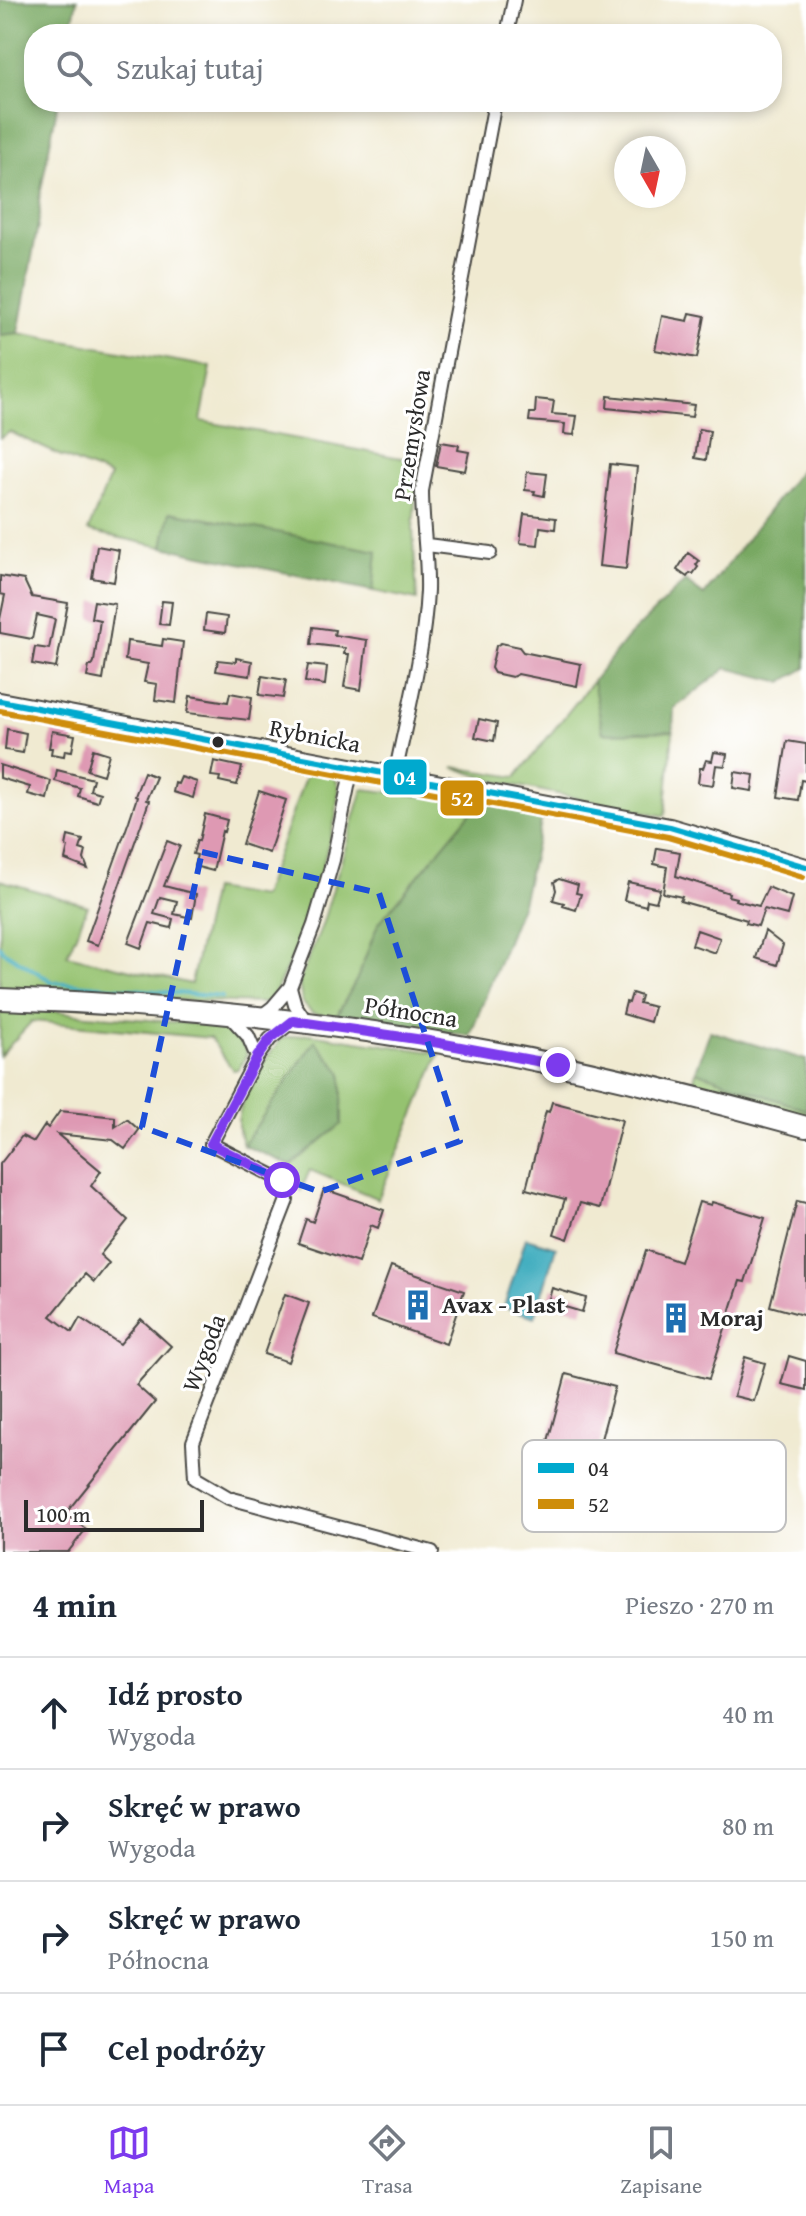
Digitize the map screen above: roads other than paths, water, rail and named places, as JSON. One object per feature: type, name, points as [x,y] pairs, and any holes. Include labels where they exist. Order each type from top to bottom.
[{"type":"main road","name":"Północna","points":[[0,999],[135,1005],[260,1017],[423,1040],[558,1065],[806,1127]]},
{"type":"street","points":[[509,24],[514,0]]},
{"type":"street","name":"Przemysłowa","points":[[395,775],[427,595],[427,545],[422,491],[493,112]]},
{"type":"street","points":[[427,545],[490,553]]},
{"type":"street","name":"Rybnicka","points":[[0,701],[670,827],[806,867]]},
{"type":"street","points":[[260,1017],[290,987],[314,925],[333,860],[352,767]]},
{"type":"street","points":[[290,987],[300,1022]]},
{"type":"street","points":[[228,1014],[248,1036],[257,1057]]},
{"type":"street","name":"Wygoda","points":[[300,1022],[270,1039],[257,1057],[211,1144],[282,1180],[287,1200],[193,1442],[195,1478],[229,1498],[432,1552]]},
{"type":"water","points":[[526,1238],[556,1247],[535,1317],[504,1307]]},
{"type":"waterway","points":[[0,946],[3,951],[53,982],[222,997]]},
{"type":"place","name":"Avax - Plast","points":[[418,1305]]},
{"type":"place","name":"Moraj","points":[[676,1318]]}]
